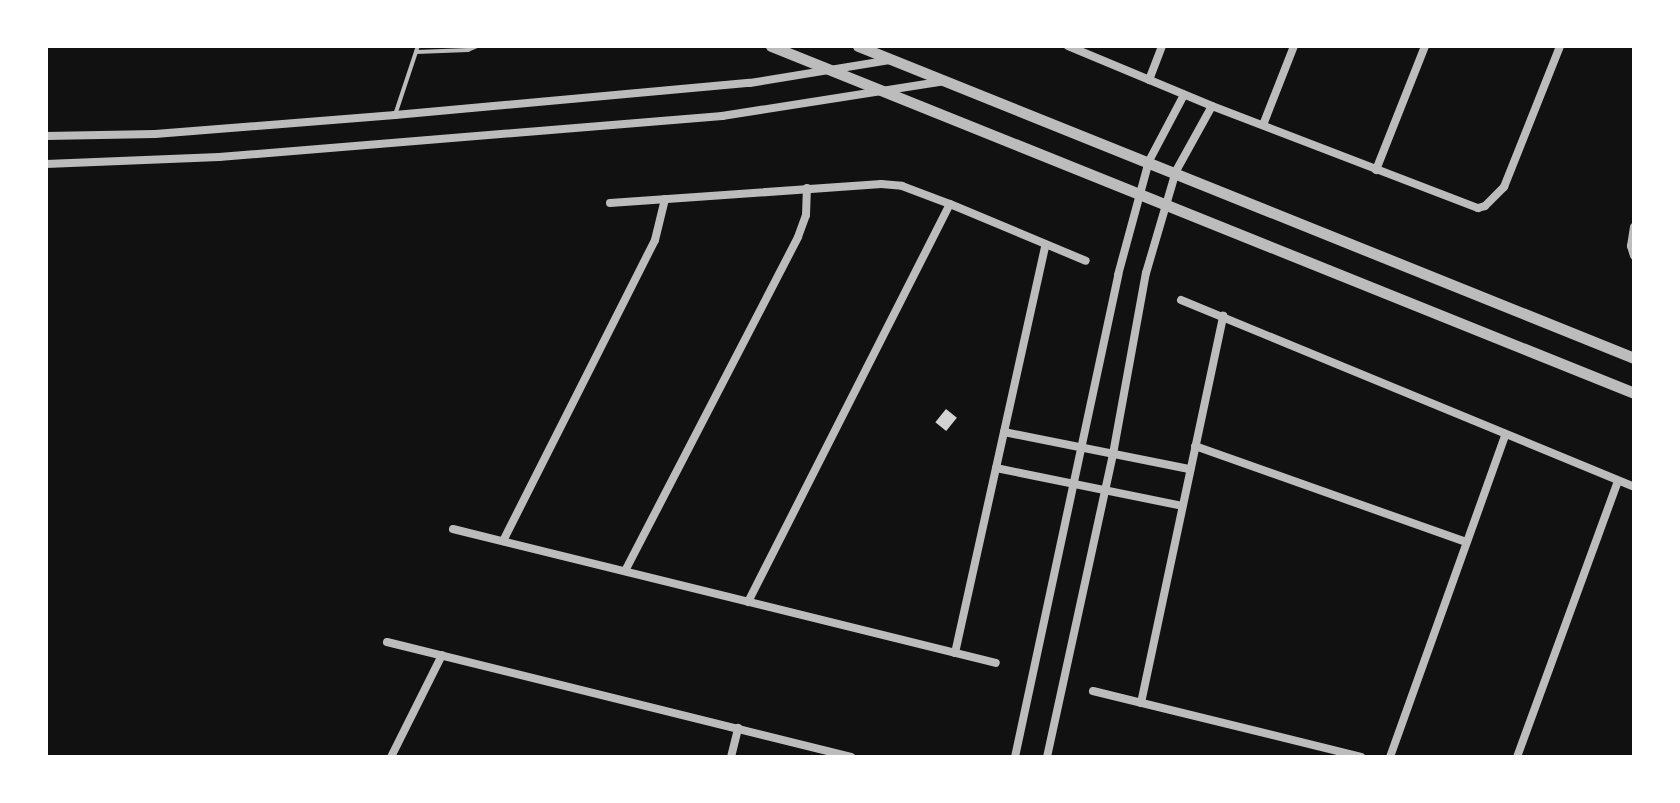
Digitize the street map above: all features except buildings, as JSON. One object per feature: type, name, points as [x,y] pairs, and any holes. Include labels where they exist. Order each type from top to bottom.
[{"type":"street","points":[[771,46],[1634,393]]},
{"type":"street","points":[[858,46],[1176,171],[1634,358]]},
{"type":"street","points":[[1068,46],[1472,208],[1485,206],[1504,187],[1560,46]]},
{"type":"street","points":[[1149,80],[1162,46]]},
{"type":"street","points":[[1263,125],[1294,46]]},
{"type":"street","points":[[1376,170],[1425,46]]},
{"type":"street","points":[[46,136],[155,134],[750,83],[892,59]]},
{"type":"street","points":[[46,164],[219,157],[722,116],[945,80]]},
{"type":"street","points":[[1015,757],[1118,275],[1149,161],[1184,95]]},
{"type":"street","points":[[1047,757],[1113,454],[1146,273],[1176,171],[1212,106]]},
{"type":"street","points":[[610,203],[807,188],[881,184],[902,186],[1086,261]]},
{"type":"street","points":[[625,571],[798,237],[806,215],[807,188]]},
{"type":"street","points":[[503,541],[655,240],[665,199]]},
{"type":"street","points":[[748,602],[950,204]]},
{"type":"street","points":[[1634,227],[1631,246],[1634,256]]},
{"type":"street","points":[[955,653],[1045,246]]},
{"type":"street","points":[[1181,300],[1634,487]]},
{"type":"street","points":[[1141,703],[1223,316]]},
{"type":"street","points":[[1004,432],[1190,469]]},
{"type":"street","points":[[1390,757],[1505,435]]},
{"type":"street","points":[[1195,446],[1466,542]]},
{"type":"street","points":[[996,468],[1182,506]]},
{"type":"street","points":[[1517,757],[1618,481]]},
{"type":"street","points":[[453,529],[996,663]]},
{"type":"street","points":[[387,642],[851,757]]},
{"type":"street","points":[[391,757],[442,655]]},
{"type":"street","points":[[1093,691],[1361,757]]},
{"type":"street","points":[[731,757],[738,728]]},
{"type":"lane","points":[[395,115],[417,49],[468,50],[477,46]]}]
